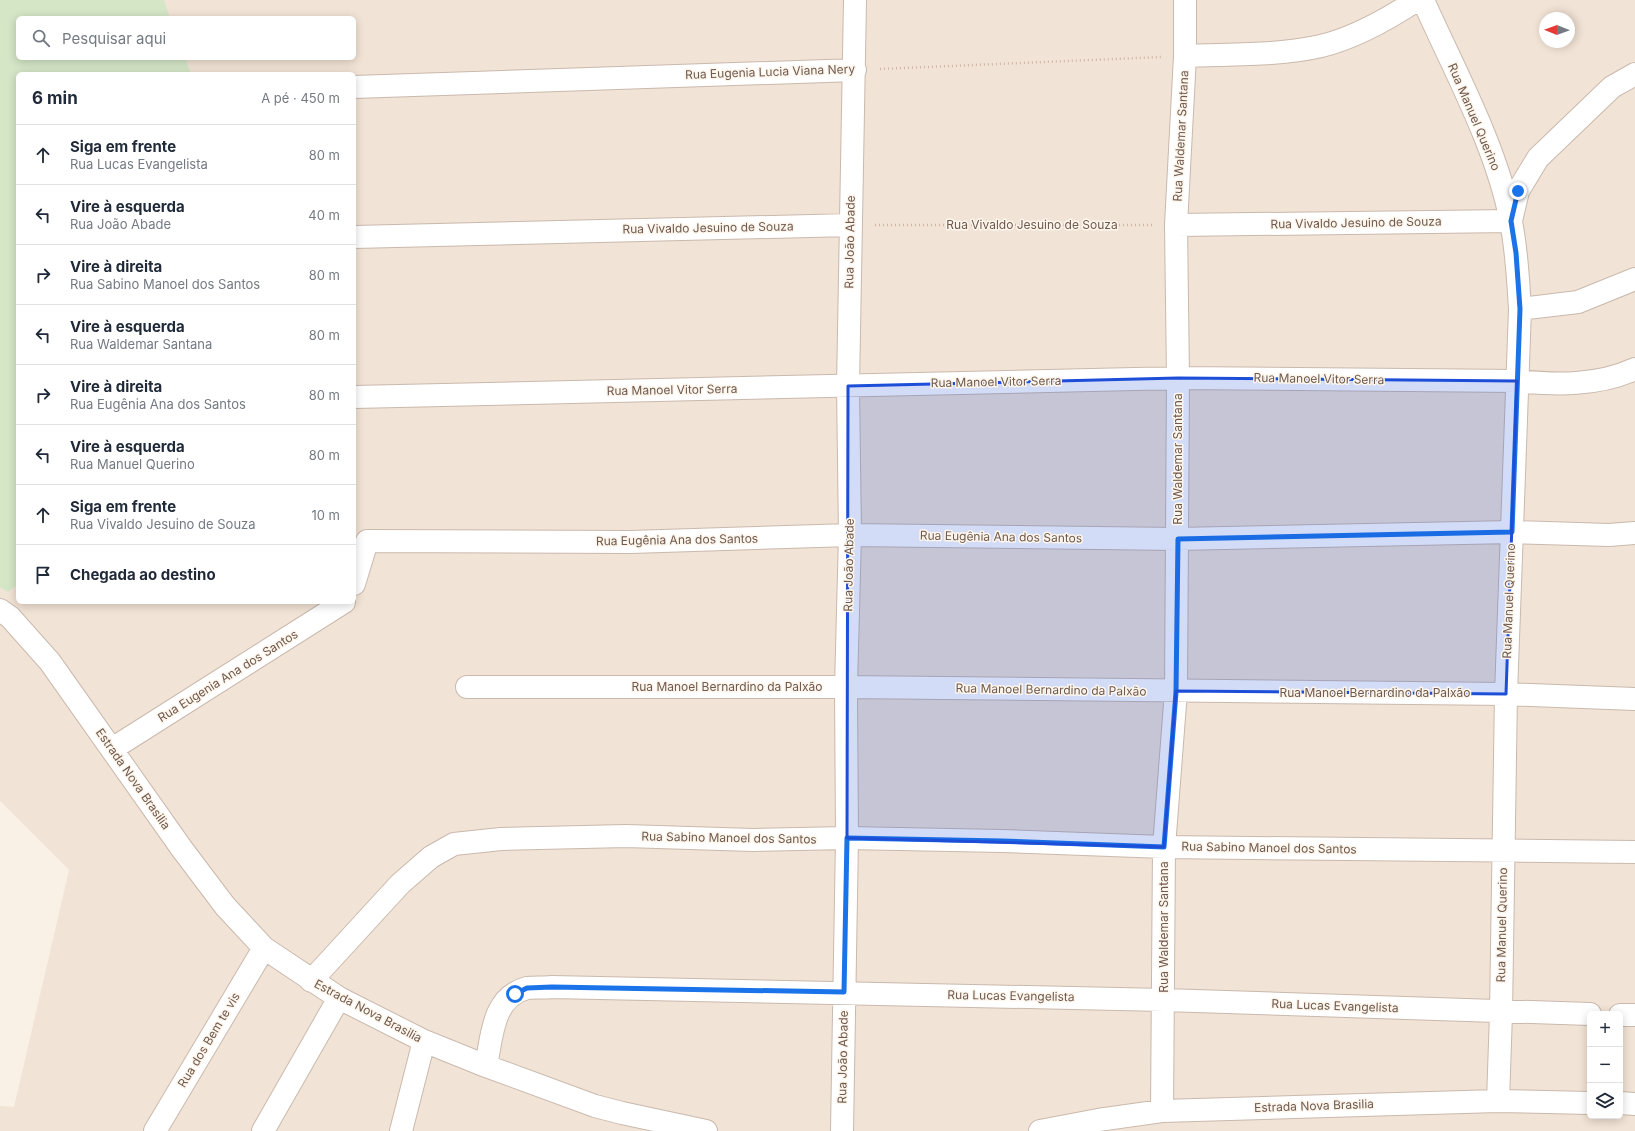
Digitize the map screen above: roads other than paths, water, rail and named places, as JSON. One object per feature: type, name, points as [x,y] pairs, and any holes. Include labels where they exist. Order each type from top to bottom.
[{"type":"street","name":"Rua João Abade","points":[[842,1131],[847,838],[846,688],[850,535],[848,386],[850,225],[855,70],[855,0]]},
{"type":"street","name":"Rua Waldemar Santana","points":[[1162,1111],[1164,847],[1176,692],[1178,378],[1176,225],[1185,56],[1185,0]]},
{"type":"street","points":[[1185,56],[1296,51],[1323,46],[1382,21],[1417,0]]},
{"type":"street","name":"Rua Manuel Querino","points":[[1423,0],[1489,147],[1501,182],[1511,221],[1516,253],[1520,309],[1506,694],[1501,1012],[1498,1101]]},
{"type":"street","name":"Rua Eugenia Lucia Viana Nery","points":[[356,86],[855,70]]},
{"type":"street","points":[[1511,221],[1518,191],[1538,158],[1612,87],[1635,74]]},
{"type":"street","name":"Rua Vivaldo Jesuino de Souza","points":[[1176,225],[1511,221]]},
{"type":"street","name":"Rua Vivaldo Jesuino de Souza","points":[[356,237],[850,225]]},
{"type":"street","points":[[1520,309],[1578,302],[1635,279]]},
{"type":"street","name":"Rua Manoel Vitor Serra","points":[[356,397],[1178,378],[1517,381],[1572,384],[1626,373],[1635,369]]},
{"type":"street","name":"Rua Eugênia Ana dos Santos","points":[[356,577],[367,541],[631,542],[850,535],[1178,539],[1512,532],[1609,535],[1635,532]]},
{"type":"street","name":"Rua Eugenia Ana dos Santos","points":[[112,749],[341,604]]},
{"type":"street","name":"Estrada Nova Brasilia","points":[[0,610],[10,617],[50,662],[182,849],[225,906],[264,948],[338,998],[424,1041],[486,1066],[595,1106],[622,1114],[706,1131]]},
{"type":"street","name":"Rua Manoel Bernardino da Palxão","points":[[466,687],[846,688],[1506,694],[1635,699]]},
{"type":"street","name":"Rua Sabino Manoel dos Santos","points":[[311,981],[400,884],[431,857],[454,844],[501,839],[626,836],[753,840],[847,838],[1002,841],[1164,847],[1635,852]]},
{"type":"street","name":"Rua dos Bem te vis","points":[[155,1131],[264,948]]},
{"type":"street","name":"Rua Lucas Evangelista","points":[[486,1066],[497,1014],[504,1001],[527,988],[552,987],[844,992],[1164,1000],[1587,1014]]},
{"type":"street","points":[[263,1131],[338,998]]},
{"type":"street","points":[[1623,1015],[1635,1015]]},
{"type":"street","points":[[400,1131],[424,1041]]},
{"type":"street","name":"Estrada Nova Brasilia","points":[[1040,1131],[1098,1120],[1162,1111],[1498,1101],[1587,1103]]},
{"type":"street","points":[[1623,1103],[1635,1104]]}]
